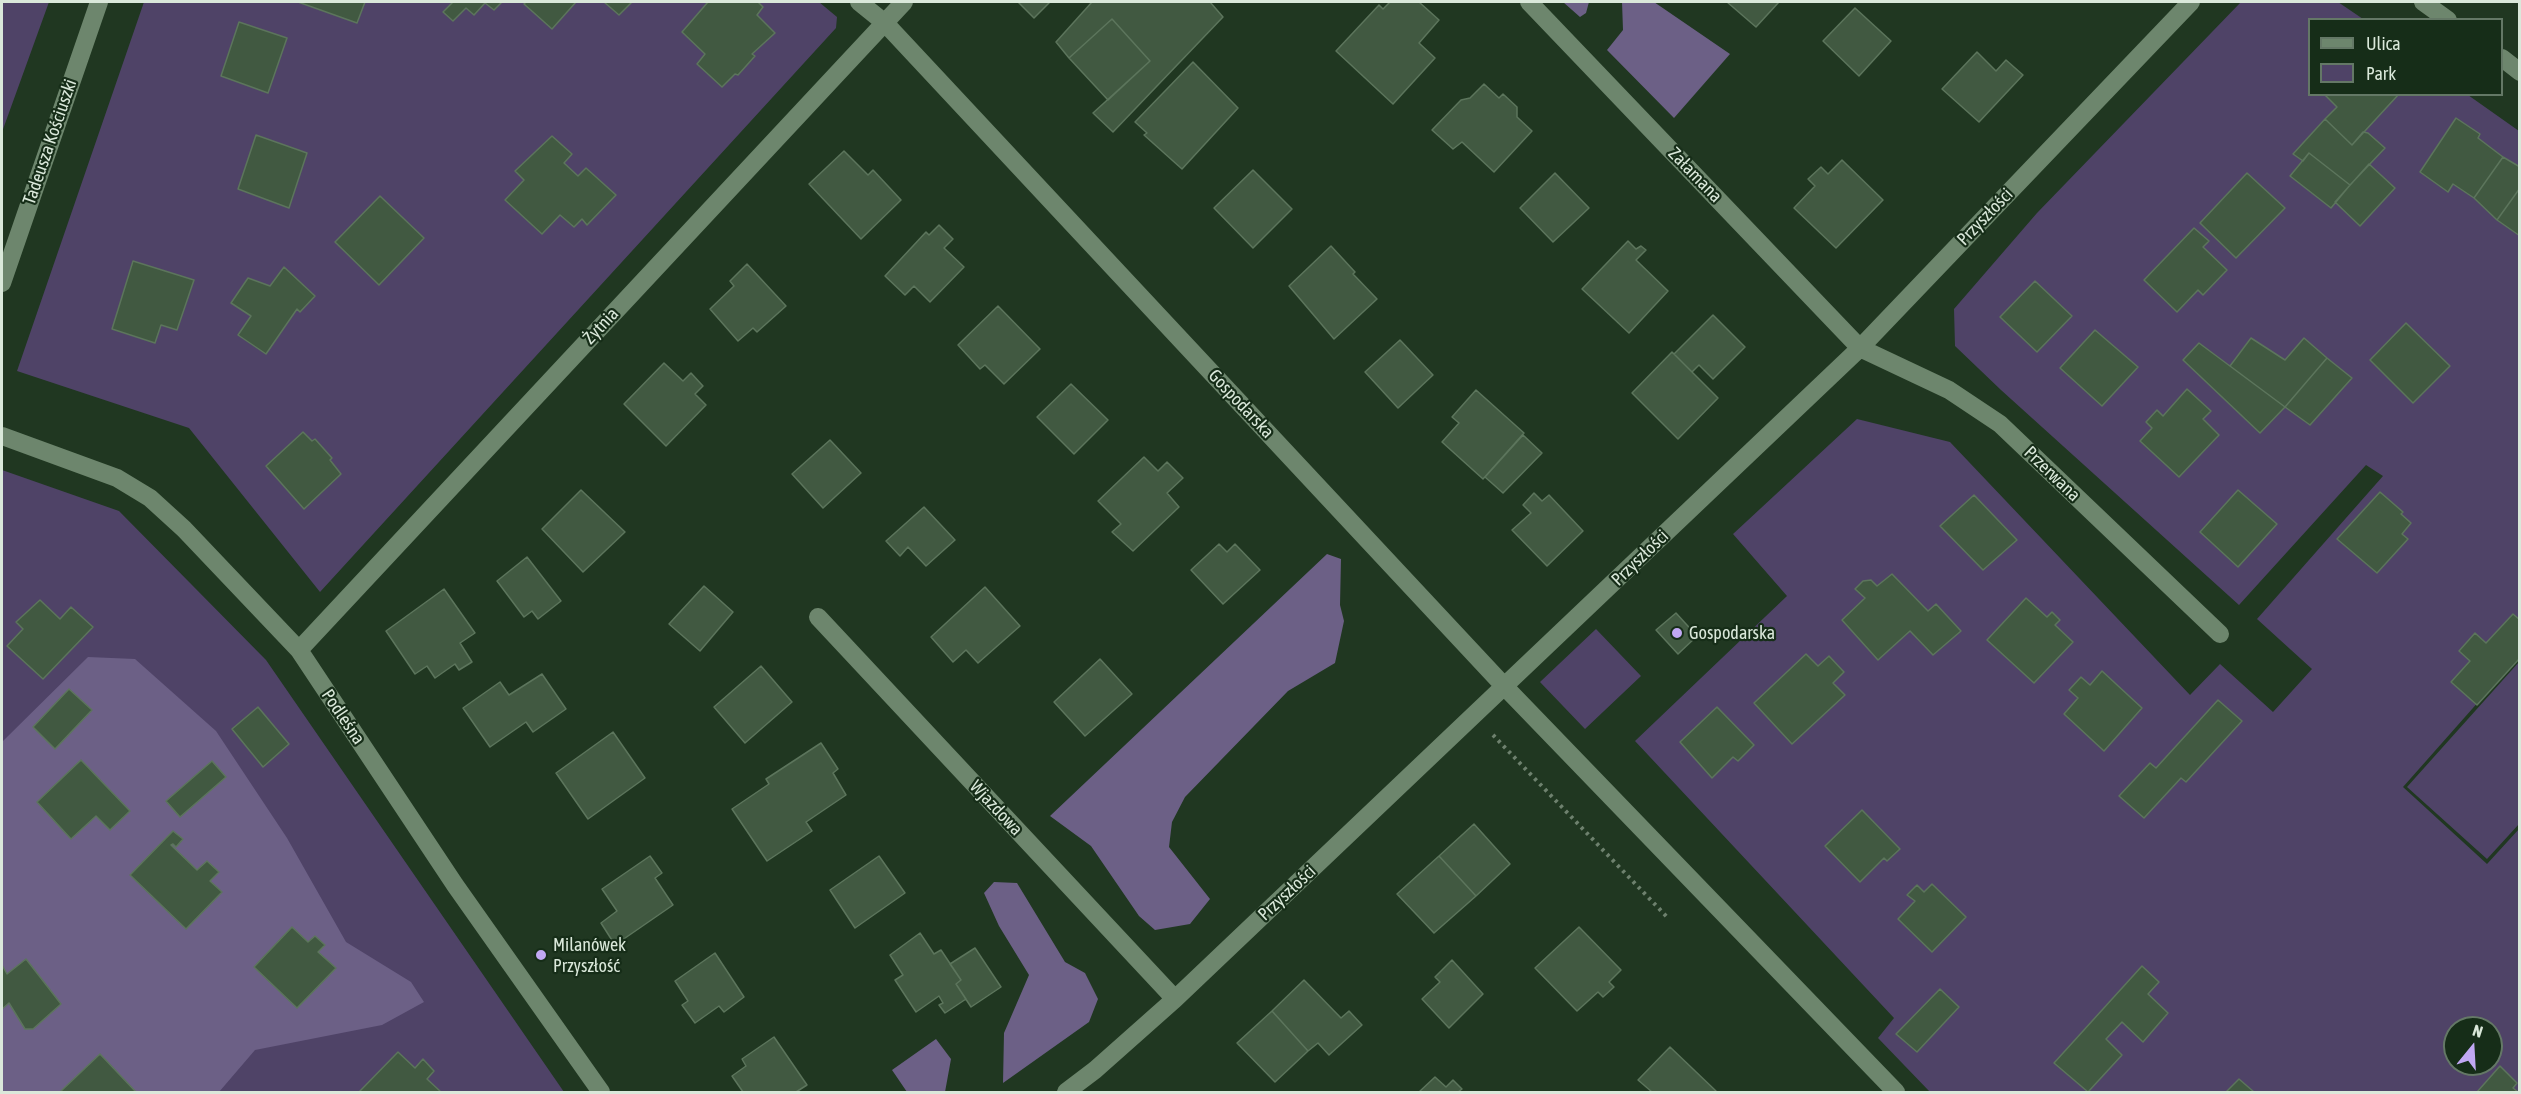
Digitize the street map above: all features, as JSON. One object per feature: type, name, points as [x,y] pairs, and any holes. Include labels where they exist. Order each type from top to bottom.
[{"type":"street","name":"Tadeusza Kościuszki","points":[[2,283],[99,2]]},
{"type":"street","name":"Gospodarska","points":[[860,2],[885,22],[1505,687],[1896,1092]]},
{"type":"street","name":"Żytnia","points":[[299,650],[904,2]]},
{"type":"street","name":"Załamana","points":[[1529,2],[1860,348]]},
{"type":"street","name":"Przyszłości","points":[[1066,1092],[1095,1070],[1175,999],[1860,348],[2191,2]]},
{"type":"street","points":[[2423,2],[2445,18]]},
{"type":"street","points":[[2503,59],[2520,72]]},
{"type":"street","name":"Przerwana","points":[[1860,348],[1950,390],[2000,424],[2220,634]]},
{"type":"street","name":"Podleśna","points":[[2,436],[117,478],[150,498],[184,529],[299,650],[455,885],[601,1092]]},
{"type":"street","name":"Wjazdowa","points":[[818,617],[1175,999]]},
{"type":"path","points":[[1491,734],[1668,918]]},
{"type":"green space","points":[[2,2],[49,2],[2,132]]},
{"type":"green space","points":[[144,2],[819,2],[837,17],[836,28],[320,592],[189,428],[17,371]]},
{"type":"green space","points":[[2241,2],[2338,2],[2362,18],[2308,18],[2308,96],[2469,96],[2519,131],[2519,656],[2403,787],[2487,864],[2519,829],[2519,1092],[1930,1092],[1878,1038],[1894,1018],[1635,741],[1787,596],[1733,534],[1857,419],[1950,442],[2190,695],[2220,664],[2273,712],[2312,669],[2257,619],[2383,476],[2366,465],[2239,605],[1955,346],[1954,309],[2037,213]]},
{"type":"green space","points":[[2,470],[119,511],[266,660],[564,1092],[2,1092]]},
{"type":"green space","points":[[1596,629],[1641,676],[1585,729],[1540,682]]},
{"type":"green space","points":[[2519,662],[2519,824],[2487,859],[2407,787]]},
{"type":"shaded area","points":[[1563,2],[1589,2],[1586,13],[1580,17]]},
{"type":"shaded area","points":[[1622,2],[1654,2],[1730,54],[1674,118],[1607,50],[1623,30]]},
{"type":"shaded area","points":[[1327,554],[1341,559],[1340,605],[1344,621],[1335,663],[1288,691],[1185,797],[1172,822],[1169,847],[1210,899],[1190,924],[1155,930],[1139,916],[1091,846],[1050,816]]},
{"type":"shaded area","points":[[88,657],[135,659],[216,731],[287,838],[346,942],[411,982],[424,1002],[382,1025],[255,1050],[219,1092],[2,1092],[2,742]]},
{"type":"shaded area","points":[[994,882],[1017,883],[1065,962],[1085,973],[1098,999],[1089,1022],[1003,1083],[1004,1033],[1029,975],[999,926],[984,893]]},
{"type":"shaded area","points":[[936,1039],[951,1059],[945,1092],[907,1092],[892,1070]]},
{"type":"building","points":[[298,2],[365,2],[357,23]]},
{"type":"building","points":[[453,2],[502,2],[494,10],[485,3],[474,15],[466,8],[453,21],[443,12]]},
{"type":"building","points":[[526,2],[576,2],[552,29],[524,4]]},
{"type":"building","points":[[604,2],[632,2],[619,15]]},
{"type":"building","points":[[708,2],[758,2],[763,7],[757,15],[775,33],[752,54],[755,56],[738,75],[735,74],[722,87],[697,64],[705,54],[682,32]]},
{"type":"building","points":[[1018,2],[1050,2],[1034,18]]},
{"type":"building","points":[[1092,2],[1210,2],[1223,17],[1113,132],[1093,113],[1150,61],[1112,19],[1069,58],[1056,42]]},
{"type":"building","points":[[1390,2],[1419,2],[1439,20],[1419,43],[1435,58],[1393,104],[1336,51],[1379,5],[1383,9]]},
{"type":"building","points":[[1727,2],[1779,2],[1756,27]]},
{"type":"building","points":[[1855,8],[1891,41],[1859,76],[1823,41]]},
{"type":"building","points":[[1112,19],[1150,61],[1108,100],[1069,58]]},
{"type":"building","points":[[239,22],[287,38],[268,93],[221,76]]},
{"type":"building","points":[[1977,52],[1996,71],[2006,60],[2023,75],[1979,122],[1942,89]]},
{"type":"building","points":[[1193,62],[1238,108],[1182,169],[1144,135],[1147,133],[1135,122]]},
{"type":"building","points":[[1484,84],[1499,98],[1503,94],[1517,107],[1517,117],[1532,131],[1494,172],[1462,142],[1453,149],[1432,130],[1461,100],[1470,98]]},
{"type":"building","points":[[2326,96],[2397,96],[2352,145],[2325,119],[2337,107]]},
{"type":"building","points":[[2456,118],[2480,134],[2478,138],[2503,157],[2474,198],[2453,184],[2448,192],[2420,172]]},
{"type":"building","points":[[2325,119],[2352,145],[2363,132],[2368,133],[2385,148],[2350,185],[2309,153],[2303,161],[2293,154]]},
{"type":"building","points":[[256,135],[307,153],[289,208],[238,189]]},
{"type":"building","points":[[552,136],[572,154],[564,163],[578,176],[586,168],[616,195],[587,225],[582,219],[574,227],[560,215],[542,234],[505,200],[524,180],[515,171]]},
{"type":"building","points":[[844,151],[868,175],[873,170],[901,200],[861,239],[809,184]]},
{"type":"building","points":[[2309,153],[2350,185],[2331,208],[2290,176]]},
{"type":"building","points":[[2503,157],[2520,167],[2520,188],[2497,220],[2474,198]]},
{"type":"building","points":[[1842,160],[1883,200],[1836,248],[1794,208],[1815,186],[1808,179],[1821,167],[1828,174]]},
{"type":"building","points":[[2369,164],[2395,188],[2360,226],[2335,202]]},
{"type":"building","points":[[1253,170],[1292,209],[1253,248],[1214,208]]},
{"type":"building","points":[[1555,173],[1589,208],[1553,242],[1520,208]]},
{"type":"building","points":[[2247,173],[2285,208],[2236,258],[2200,223]]},
{"type":"building","points":[[2520,188],[2520,236],[2497,220]]},
{"type":"building","points":[[380,196],[424,238],[379,285],[335,242]]},
{"type":"building","points":[[939,225],[953,239],[944,248],[964,267],[930,302],[914,286],[905,295],[885,276],[926,232],[929,235]]},
{"type":"building","points":[[2194,228],[2209,241],[2203,247],[2227,270],[2203,295],[2198,290],[2177,312],[2144,280]]},
{"type":"building","points":[[1628,241],[1636,249],[1641,246],[1646,250],[1636,260],[1668,291],[1629,333],[1582,289]]},
{"type":"building","points":[[1331,246],[1377,299],[1334,339],[1289,286]]},
{"type":"building","points":[[133,261],[194,280],[177,330],[161,325],[155,343],[112,329]]},
{"type":"building","points":[[747,264],[786,306],[757,332],[753,328],[738,341],[710,309],[734,286],[730,281]]},
{"type":"building","points":[[284,267],[315,296],[300,312],[297,309],[266,354],[238,335],[251,316],[231,303],[248,278],[270,286]]},
{"type":"building","points":[[2035,281],[2072,316],[2037,352],[2000,317]]},
{"type":"building","points":[[998,306],[1040,349],[1004,384],[985,365],[980,369],[958,345]]},
{"type":"building","points":[[1713,315],[1745,347],[1713,379],[1699,365],[1692,372],[1674,354]]},
{"type":"building","points":[[2406,323],[2450,366],[2413,403],[2370,360]]},
{"type":"building","points":[[2095,330],[2138,367],[2102,406],[2060,368]]},
{"type":"building","points":[[2251,338],[2285,360],[2304,338],[2327,358],[2285,407],[2230,366]]},
{"type":"building","points":[[1400,340],[1433,375],[1398,408],[1365,372]]},
{"type":"building","points":[[2199,343],[2285,407],[2260,433],[2183,360]]},
{"type":"building","points":[[1672,352],[1718,398],[1678,439],[1632,393]]},
{"type":"building","points":[[2327,358],[2352,378],[2310,425],[2285,407]]},
{"type":"building","points":[[664,363],[683,381],[691,373],[703,386],[695,394],[706,405],[666,446],[624,404]]},
{"type":"building","points":[[1071,384],[1108,420],[1074,454],[1037,417]]},
{"type":"building","points":[[2187,389],[2211,411],[2203,419],[2219,435],[2179,477],[2140,441],[2152,428],[2146,422],[2157,410],[2163,416]]},
{"type":"building","points":[[1476,390],[1524,433],[1483,479],[1442,442],[1459,423],[1452,417]]},
{"type":"building","points":[[303,432],[312,441],[315,439],[332,458],[330,460],[341,474],[304,509],[266,466]]},
{"type":"building","points":[[1523,435],[1542,453],[1503,493],[1485,477]]},
{"type":"building","points":[[830,440],[861,473],[823,508],[792,474]]},
{"type":"building","points":[[1144,457],[1158,471],[1167,462],[1183,478],[1167,493],[1179,507],[1133,551],[1112,532],[1121,524],[1098,501]]},
{"type":"building","points":[[581,490],[625,532],[583,572],[542,529]]},
{"type":"building","points":[[2238,490],[2277,524],[2238,567],[2200,532]]},
{"type":"building","points":[[2380,492],[2403,512],[2401,514],[2411,523],[2402,534],[2408,539],[2377,573],[2337,539]]},
{"type":"building","points":[[1534,493],[1542,501],[1549,495],[1583,531],[1547,566],[1512,530],[1531,513],[1523,505]]},
{"type":"building","points":[[1974,495],[2017,540],[1983,570],[1940,526]]},
{"type":"building","points":[[924,507],[955,540],[926,566],[908,547],[900,556],[886,541]]},
{"type":"building","points":[[1219,544],[1227,552],[1235,544],[1260,570],[1223,604],[1191,570]]},
{"type":"building","points":[[527,557],[561,601],[538,619],[532,611],[524,617],[497,581]]},
{"type":"building","points":[[1892,574],[1928,611],[1936,604],[1961,631],[1933,655],[1910,631],[1878,660],[1842,620],[1865,598],[1855,589],[1863,581],[1871,580],[1877,586]]},
{"type":"building","points":[[704,586],[733,612],[700,651],[669,624]]},
{"type":"building","points":[[985,587],[1020,626],[978,663],[966,650],[953,662],[931,637]]},
{"type":"building","points":[[444,589],[475,633],[460,643],[472,662],[459,670],[455,664],[435,678],[427,666],[415,674],[386,631]]},
{"type":"building","points":[[2026,598],[2047,617],[2052,612],[2060,620],[2055,625],[2073,642],[2034,683],[1987,640]]},
{"type":"building","points":[[40,600],[60,619],[71,607],[93,627],[43,679],[7,646],[23,629],[16,622]]},
{"type":"building","name":"Gospodarska","points":[[1676,613],[1697,636],[1678,654],[1656,630]]},
{"type":"building","points":[[2513,614],[2520,620],[2520,658],[2477,705],[2451,682],[2470,661],[2459,651],[2475,633],[2486,643]]},
{"type":"building","points":[[1806,654],[1818,666],[1829,656],[1844,672],[1833,683],[1845,695],[1792,744],[1754,703]]},
{"type":"building","points":[[1100,659],[1132,694],[1085,736],[1054,702]]},
{"type":"building","points":[[761,666],[792,702],[745,743],[714,707]]},
{"type":"building","points":[[2102,671],[2142,708],[2104,751],[2064,714],[2078,698],[2069,690],[2081,677],[2090,685]]},
{"type":"building","points":[[542,674],[566,709],[533,732],[526,722],[490,747],[463,708],[500,682],[509,695]]},
{"type":"building","points":[[69,689],[92,710],[55,749],[33,727]]},
{"type":"building","points":[[2218,700],[2242,721],[2186,782],[2181,778],[2144,818],[2119,796],[2150,763],[2156,768]]},
{"type":"building","points":[[258,707],[289,744],[263,767],[232,729]]},
{"type":"building","points":[[1717,707],[1754,745],[1738,761],[1733,757],[1712,778],[1680,742]]},
{"type":"building","points":[[613,732],[645,778],[588,819],[556,773]]},
{"type":"building","points":[[821,743],[838,769],[833,773],[846,795],[806,822],[812,831],[767,861],[732,809],[769,784],[766,779]]},
{"type":"building","points":[[81,760],[130,811],[110,830],[96,816],[71,839],[37,802]]},
{"type":"building","points":[[212,761],[226,777],[180,817],[166,801]]},
{"type":"building","points":[[1862,810],[1900,849],[1887,861],[1884,858],[1860,882],[1825,846]]},
{"type":"building","points":[[1474,824],[1510,864],[1476,896],[1439,856]]},
{"type":"building","points":[[173,831],[183,839],[176,847],[171,845],[197,870],[207,861],[219,872],[210,881],[222,892],[186,929],[130,875]]},
{"type":"building","points":[[650,856],[662,873],[655,878],[673,905],[615,945],[601,923],[617,911],[602,889]]},
{"type":"building","points":[[879,856],[905,893],[855,928],[830,890]]},
{"type":"building","points":[[1439,856],[1476,896],[1434,933],[1397,894]]},
{"type":"building","points":[[1932,884],[1966,917],[1932,952],[1898,919],[1915,901],[1907,895],[1917,885],[1924,892]]},
{"type":"building","points":[[292,927],[308,942],[315,936],[325,945],[318,952],[336,968],[297,1008],[254,967]]},
{"type":"building","points":[[1579,927],[1621,970],[1609,982],[1614,987],[1603,997],[1598,992],[1577,1011],[1535,968]]},
{"type":"building","points":[[920,933],[934,954],[941,950],[961,980],[956,984],[966,999],[945,1013],[939,1005],[943,1003],[939,996],[916,1012],[895,980],[903,975],[890,955]]},
{"type":"building","points":[[975,948],[1001,987],[971,1007],[956,984],[961,980],[950,964]]},
{"type":"building","points":[[715,953],[744,997],[724,1012],[719,1006],[695,1023],[682,1005],[688,1001],[675,981]]},
{"type":"building","points":[[26,959],[61,1004],[33,1029],[25,1029],[9,1003],[2,1009],[2,965],[7,974]]},
{"type":"building","points":[[1452,960],[1483,994],[1449,1028],[1422,999],[1440,982],[1435,977]]},
{"type":"building","points":[[2142,966],[2159,982],[2148,994],[2168,1013],[2143,1042],[2122,1022],[2106,1039],[2122,1055],[2088,1092],[2054,1063]]},
{"type":"building","points":[[1304,980],[1341,1018],[1349,1011],[1362,1025],[1329,1055],[1318,1043],[1308,1051],[1272,1011]]},
{"type":"building","points":[[1940,989],[1959,1007],[1917,1052],[1896,1034]]},
{"type":"building","points":[[1272,1011],[1308,1051],[1275,1082],[1237,1043]]},
{"type":"building","points":[[774,1037],[807,1085],[796,1092],[743,1092],[732,1076],[746,1066],[742,1059]]},
{"type":"building","points":[[1670,1047],[1716,1091],[1652,1092],[1638,1080]]},
{"type":"building","points":[[398,1052],[415,1068],[423,1059],[434,1071],[427,1079],[441,1092],[359,1092]]},
{"type":"building","points":[[100,1054],[136,1092],[60,1092]]},
{"type":"building","points":[[2503,1069],[2517,1083],[2513,1088],[2518,1092],[2477,1092],[2491,1076],[2503,1076]]},
{"type":"building","points":[[1435,1077],[1446,1087],[1453,1080],[1462,1089],[1458,1092],[1419,1092]]},
{"type":"building","points":[[2239,1079],[2254,1092],[2226,1092]]},
{"type":"place","name":"Gospodarska","points":[[1677,633]]},
{"type":"place","name":"Milanówek Przyszłość","points":[[541,955]]}]
